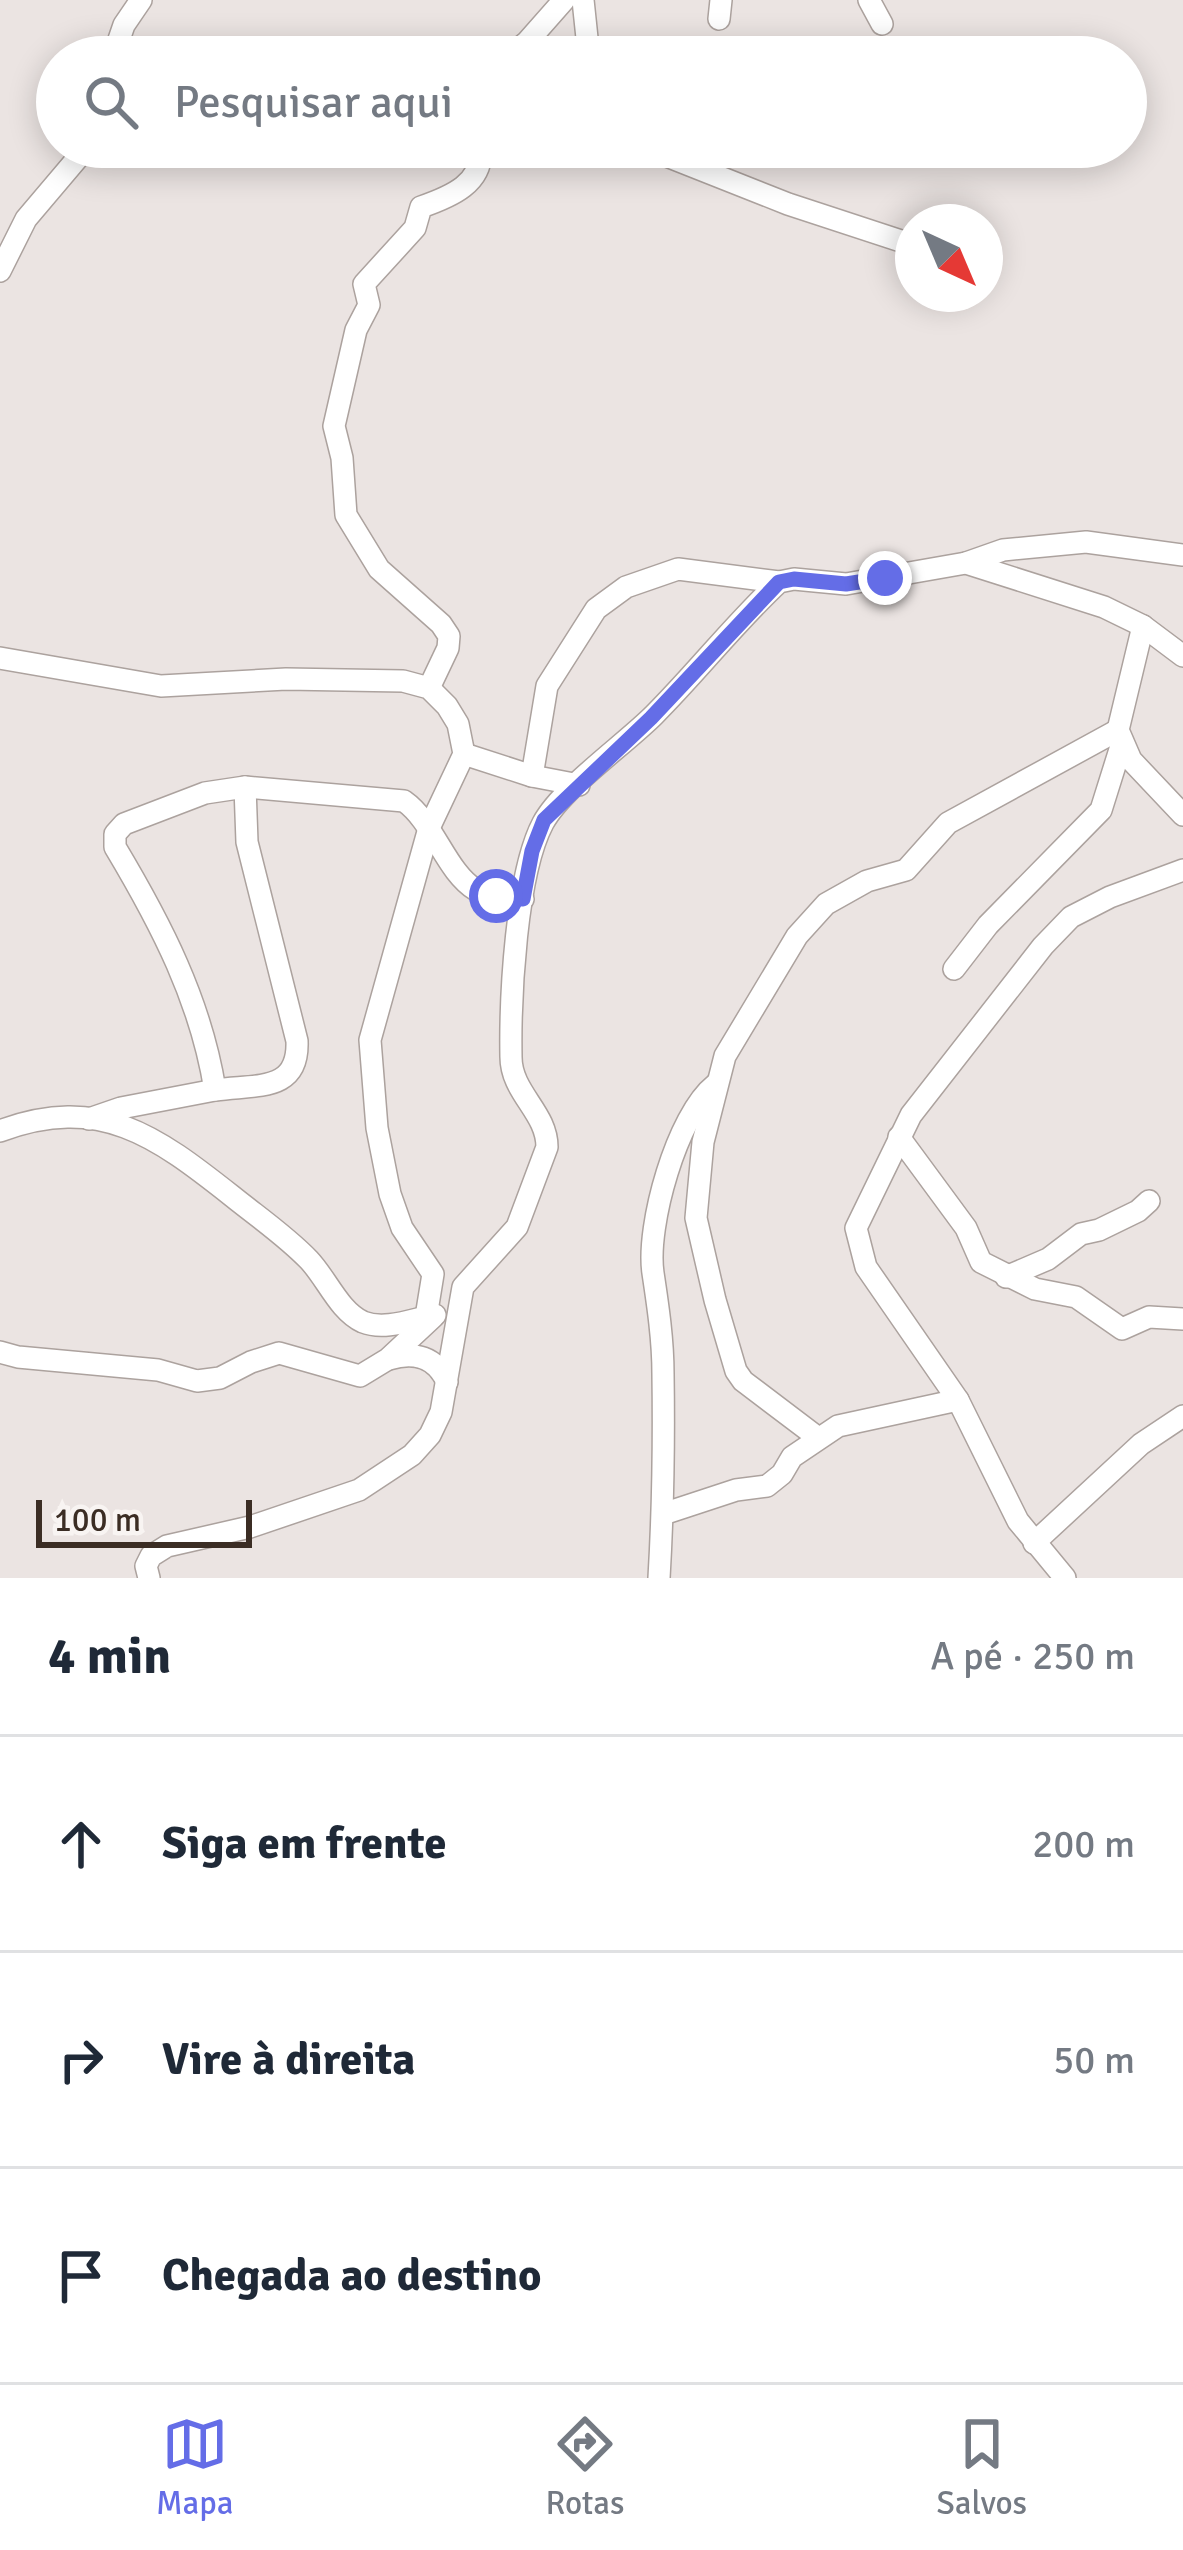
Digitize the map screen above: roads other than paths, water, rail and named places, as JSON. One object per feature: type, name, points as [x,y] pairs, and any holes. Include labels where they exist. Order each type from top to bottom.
[{"type":"street","points":[[120,36],[141,0]]},
{"type":"street","points":[[532,36],[564,0]]},
{"type":"street","points":[[583,0],[587,36]]},
{"type":"street","points":[[868,0],[882,24]]},
{"type":"street","points":[[0,271],[26,219],[69,168]]},
{"type":"street","points":[[429,688],[448,648],[448,636],[441,624],[379,569],[346,514],[342,458],[334,426],[356,330],[369,304],[364,284],[415,228],[421,207],[475,177],[479,168]]},
{"type":"street","points":[[696,168],[788,205],[895,239]]},
{"type":"street","points":[[532,776],[547,686],[596,609],[626,587],[678,569],[779,582],[846,584],[965,563],[1003,550],[1086,542],[1183,555]]},
{"type":"street","points":[[965,563],[1104,608],[1143,626],[1183,656]]},
{"type":"street","points":[[0,1352],[18,1358],[158,1370],[197,1381],[220,1378],[250,1361],[279,1353],[347,1376],[369,1373],[463,1287],[517,1227],[547,1147],[547,1134],[519,1090],[511,1061],[523,899],[532,851],[544,820],[651,718],[779,582]]},
{"type":"street","points":[[954,968],[988,925],[1101,810],[1143,626]]},
{"type":"street","points":[[0,658],[160,686],[403,681],[429,688],[458,724],[464,754],[429,828],[370,1040],[377,1128],[390,1194],[402,1228],[433,1274],[430,1316]]},
{"type":"street","points":[[1120,737],[1131,760],[1183,815]]},
{"type":"street","points":[[817,1437],[743,1381],[715,1300],[696,1217],[703,1142],[724,1056],[797,936],[826,904],[867,881],[906,870],[948,823],[1120,737]]},
{"type":"street","points":[[464,754],[579,785]]},
{"type":"street","points":[[215,1090],[198,1013],[160,921],[115,847],[115,834],[124,824],[206,793],[245,788],[404,801],[420,812],[467,883],[478,892],[523,899]]},
{"type":"street","points":[[89,1119],[121,1108],[279,1081],[294,1070],[297,1041],[247,842],[245,788]]},
{"type":"street","points":[[1065,1578],[1018,1521],[958,1400],[866,1267],[856,1228],[911,1114],[1043,946],[1071,916],[1183,870]]},
{"type":"street","points":[[658,1578],[663,1369],[652,1273],[658,1208],[670,1160],[696,1105],[718,1082]]},
{"type":"street","points":[[0,1131],[46,1115],[136,1129],[201,1171],[298,1249],[352,1315],[367,1324],[386,1325],[430,1316]]},
{"type":"street","points":[[899,1137],[966,1228],[981,1262],[1035,1289],[1076,1297],[1122,1329],[1149,1317],[1183,1319]]},
{"type":"street","points":[[1006,1277],[1048,1259],[1074,1237],[1099,1230],[1149,1201]]},
{"type":"street","points":[[148,1578],[146,1566],[167,1546],[250,1527],[358,1490],[412,1455],[430,1435],[441,1412],[463,1287]]},
{"type":"street","points":[[388,1359],[403,1354],[431,1360],[447,1382]]},
{"type":"street","points":[[663,1514],[736,1490],[766,1486],[817,1437],[838,1426],[958,1400]]},
{"type":"street","points":[[1030,1578],[1040,1551],[1141,1444],[1183,1416]]}]
